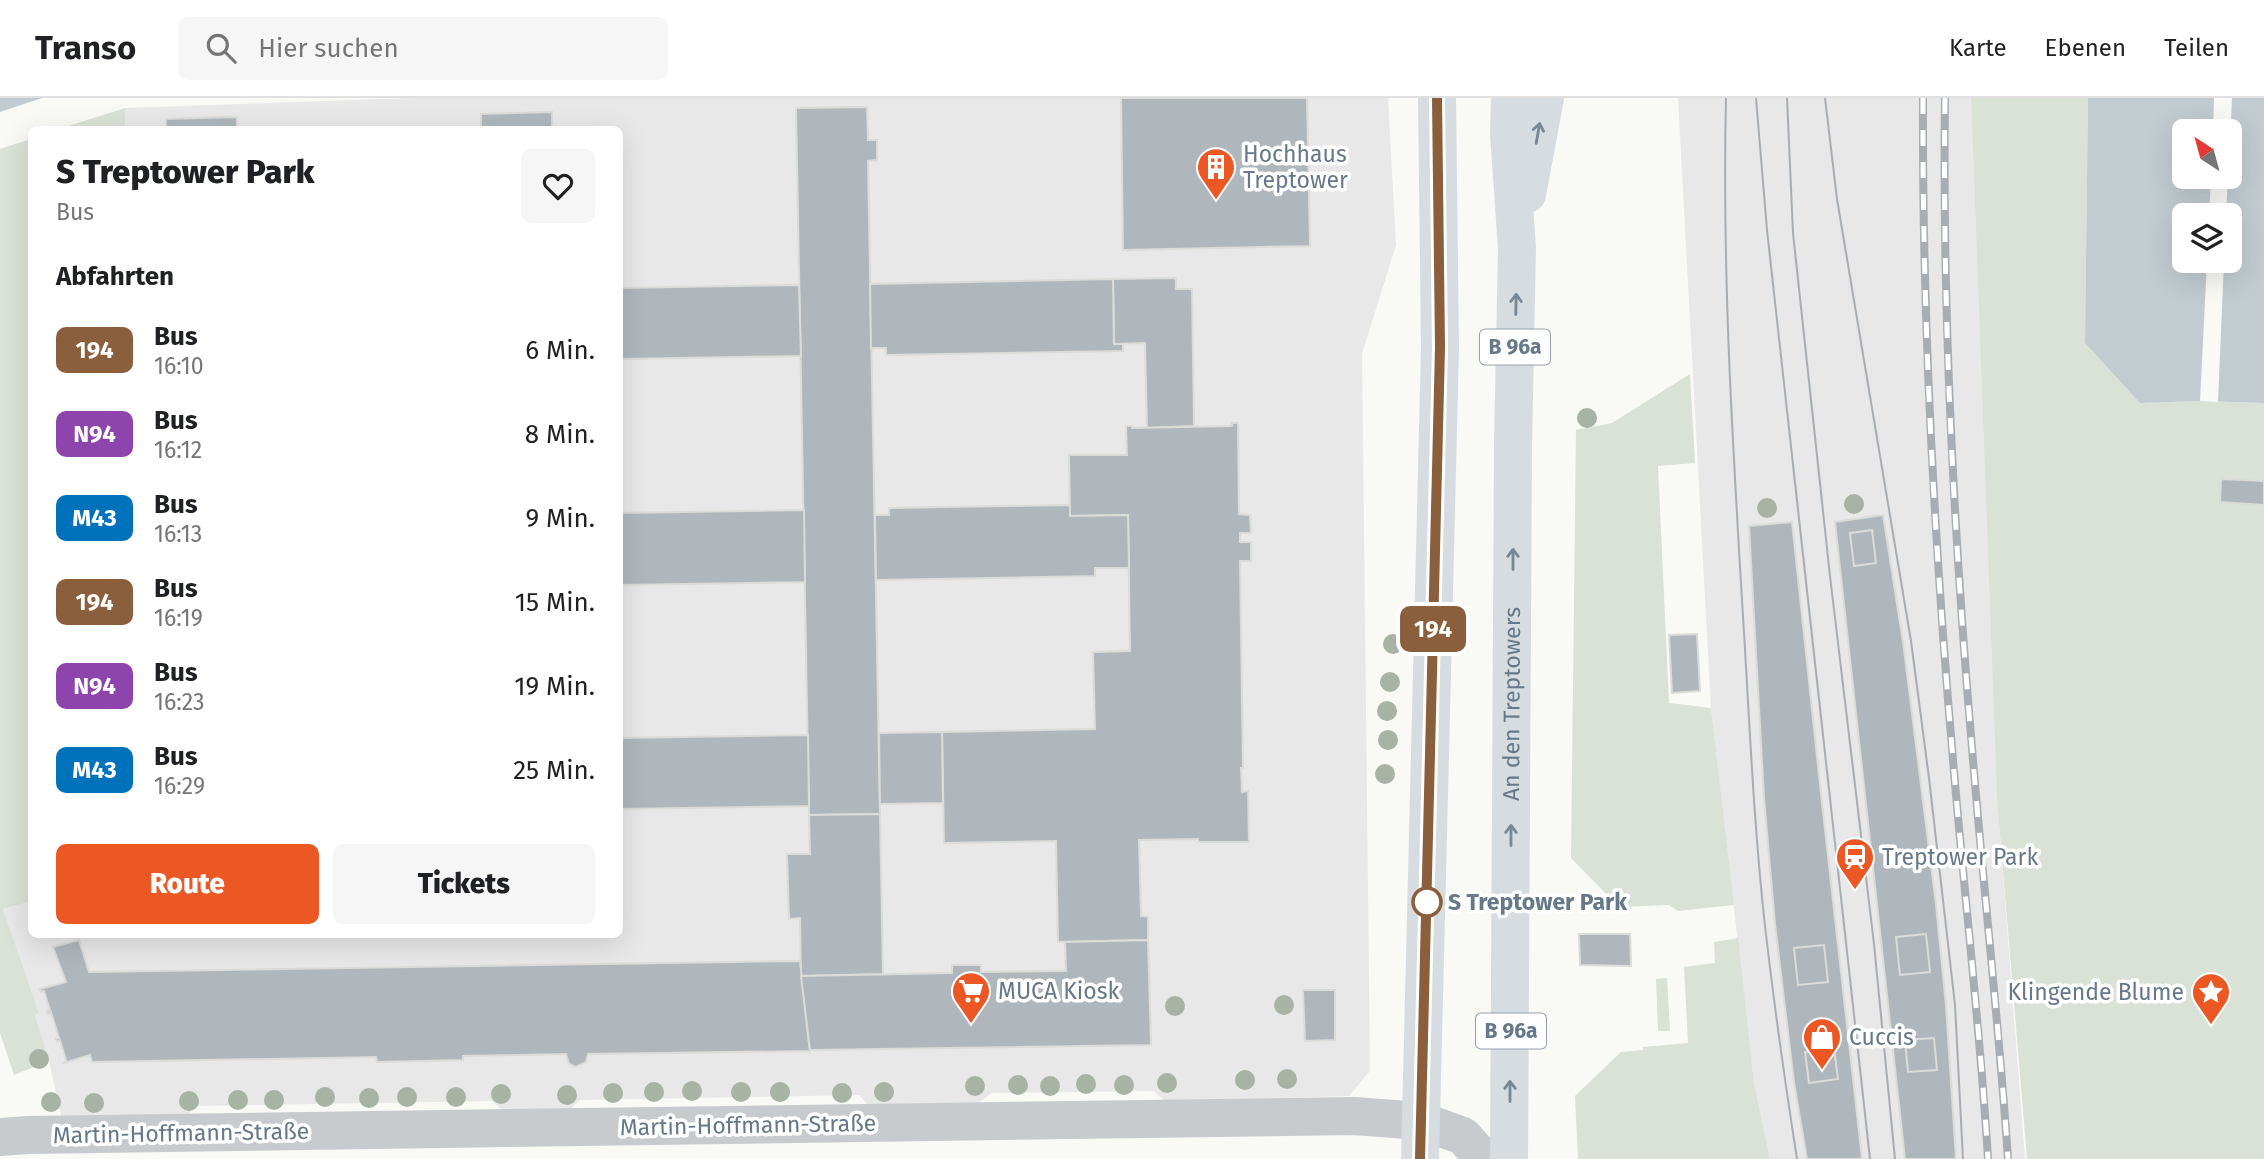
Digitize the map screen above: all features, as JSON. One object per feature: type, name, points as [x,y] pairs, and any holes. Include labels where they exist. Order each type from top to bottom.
[{"type":"main road","points":[[1420,1159],[1440,362],[1437,98]]},
{"type":"main road","name":"An den Treptowers","points":[[1509,1159],[1513,445],[1517,248],[1509,134],[1510,98]]},
{"type":"main road","name":"An den Treptowers","points":[[1517,248],[1545,98]]},
{"type":"street","name":"Martin-Hoffmann-Straße","points":[[0,1137],[1354,1116],[1422,1121],[1463,1136],[1484,1159]]},
{"type":"shaded area","points":[[0,98],[42,98],[0,112]]},
{"type":"shaded area","points":[[411,98],[1388,98],[1396,245],[1362,354],[1370,1071],[1349,1096],[1165,1101],[1153,1091],[992,1093],[977,1104],[869,1106],[859,1095],[580,1100],[568,1111],[504,1112],[492,1101],[196,1106],[185,1118],[62,1119],[35,1015],[39,1013],[3,909],[28,902],[28,938],[623,938],[623,126],[125,126],[125,108]]},
{"type":"shaded area","points":[[1678,98],[1971,98],[1997,798],[2025,1159],[1770,1159],[1754,1083],[1711,708]]},
{"type":"shaded area","name":"Treptower Park","points":[[1971,98],[2088,98],[2085,343],[2140,403],[2264,403],[2264,1159],[2027,1159],[1997,799]]},
{"type":"shaded area","points":[[2088,98],[2264,98],[2264,403],[2140,403],[2085,343]]},
{"type":"shaded area","points":[[125,108],[125,126],[68,126]]},
{"type":"shaded area","points":[[28,140],[28,902],[3,909],[39,1013],[35,1015],[49,1061],[14,1075],[0,1033],[0,149]]},
{"type":"shaded area","points":[[1690,374],[1695,463],[1658,466],[1669,703],[1711,708],[1734,905],[1678,911],[1669,905],[1619,907],[1571,858],[1576,430],[1612,423]]},
{"type":"shaded area","points":[[1738,938],[1754,1083],[1770,1159],[1578,1159],[1575,1096],[1621,1052],[1688,1043],[1684,967],[1715,963],[1714,942]]},
{"type":"shaded area","points":[[1667,978],[1670,1031],[1658,1031],[1656,979]]},
{"type":"pier","points":[[2214,98],[2232,98],[2231,119],[2213,119]]},
{"type":"pier","points":[[2210,189],[2227,189],[2227,203],[2210,203]]},
{"type":"pier","points":[[2206,273],[2223,273],[2218,402],[2200,401]]},
{"type":"building","name":"Hochhaus Treptower","points":[[1121,98],[1307,98],[1310,246],[1123,250]]},
{"type":"building","points":[[867,107],[868,140],[877,140],[877,160],[868,161],[880,814],[809,815],[796,108]]},
{"type":"building","points":[[552,112],[552,126],[481,126],[481,114]]},
{"type":"building","points":[[237,117],[237,126],[166,126],[166,119]]},
{"type":"building","points":[[1176,278],[1176,289],[1192,289],[1194,426],[1147,428],[1145,343],[1114,344],[1113,279]]},
{"type":"building","points":[[1113,279],[1114,344],[1123,344],[1123,351],[886,355],[886,348],[871,348],[870,284]]},
{"type":"building","points":[[799,285],[801,356],[623,359],[623,288]]},
{"type":"building","points":[[1232,423],[1238,423],[1239,514],[1250,515],[1251,533],[1240,533],[1240,542],[1251,542],[1251,561],[1240,561],[1241,768],[1242,792],[1248,791],[1249,842],[1139,840],[1141,916],[1148,917],[1148,940],[1058,942],[1056,841],[944,843],[942,732],[1095,729],[1093,652],[1130,651],[1128,515],[1070,516],[1069,455],[1127,455],[1126,426],[1232,426]]},
{"type":"building","points":[[2221,479],[2264,481],[2264,505],[2220,502]]},
{"type":"building","points":[[1070,505],[1070,516],[1128,515],[1129,568],[1095,568],[1095,576],[876,580],[875,515],[889,515],[889,508]]},
{"type":"building","points":[[804,510],[805,582],[623,585],[623,513]]},
{"type":"building","points":[[1883,515],[1903,642],[1936,905],[1956,1159],[1905,1159],[1835,522]]},
{"type":"building","points":[[1792,522],[1862,1159],[1807,1159],[1794,1082],[1775,924],[1764,798],[1749,526]]},
{"type":"building","points":[[1872,530],[1876,563],[1854,566],[1850,533]]},
{"type":"building","points":[[1697,634],[1700,691],[1672,693],[1669,635]]},
{"type":"building","points":[[942,732],[943,803],[880,804],[879,733]]},
{"type":"building","points":[[808,735],[809,806],[623,809],[623,738]]},
{"type":"building","points":[[880,814],[883,974],[801,976],[800,918],[789,919],[787,854],[810,854],[809,815]]},
{"type":"building","points":[[1579,934],[1630,934],[1631,966],[1580,965]]},
{"type":"building","points":[[1926,934],[1930,972],[1900,975],[1896,937]]},
{"type":"building","points":[[79,940],[89,972],[800,961],[810,1053],[588,1054],[586,1062],[576,1067],[569,1064],[566,1054],[463,1056],[463,1060],[377,1062],[376,1057],[92,1062],[90,1055],[64,1063],[66,1060],[60,1040],[57,1042],[56,1039],[59,1038],[51,1012],[48,1014],[47,1011],[50,1010],[44,991],[41,992],[40,989],[66,982],[53,947]]},
{"type":"building","points":[[1148,940],[1151,1045],[810,1050],[801,976],[952,973],[952,965],[981,965],[981,972],[1066,971],[1065,942]]},
{"type":"building","points":[[1824,945],[1828,982],[1798,985],[1794,948]]},
{"type":"building","points":[[1303,990],[1335,990],[1335,1040],[1305,1041]]},
{"type":"building","points":[[1934,1038],[1937,1070],[1908,1072],[1905,1040]]},
{"type":"building","points":[[1834,1048],[1838,1079],[1809,1083],[1805,1052]]},
{"type":"tram line","points":[[1726,98],[1725,224],[1729,349],[1754,804],[1768,955],[1797,1159]]},
{"type":"tram line","points":[[1756,98],[1767,230],[1870,1159]]},
{"type":"tram line","points":[[1787,98],[1793,233],[1874,944],[1895,1159]]},
{"type":"tram line","points":[[1825,98],[1837,199],[1911,641],[1929,778],[1955,1005],[1963,1159]]},
{"type":"railway","points":[[1923,98],[1927,347],[1935,512],[1946,677],[1988,1159]]},
{"type":"railway","points":[[1945,98],[1945,264],[1955,512],[1966,677],[2008,1159]]},
{"type":"bus line","name":"194","points":[[1420,1159],[1440,348],[1437,98]]},
{"type":"place","name":"Hochhaus Treptower","points":[[1216,201]]},
{"type":"place","name":"Treptower Park","points":[[1855,891]]},
{"type":"place","name":"S Treptower Park","points":[[1427,902]]},
{"type":"place","name":"MUCA Kiosk","points":[[971,1025]]},
{"type":"place","name":"Klingende Blume","points":[[2211,1026]]},
{"type":"place","name":"Cuccis","points":[[1822,1071]]}]
